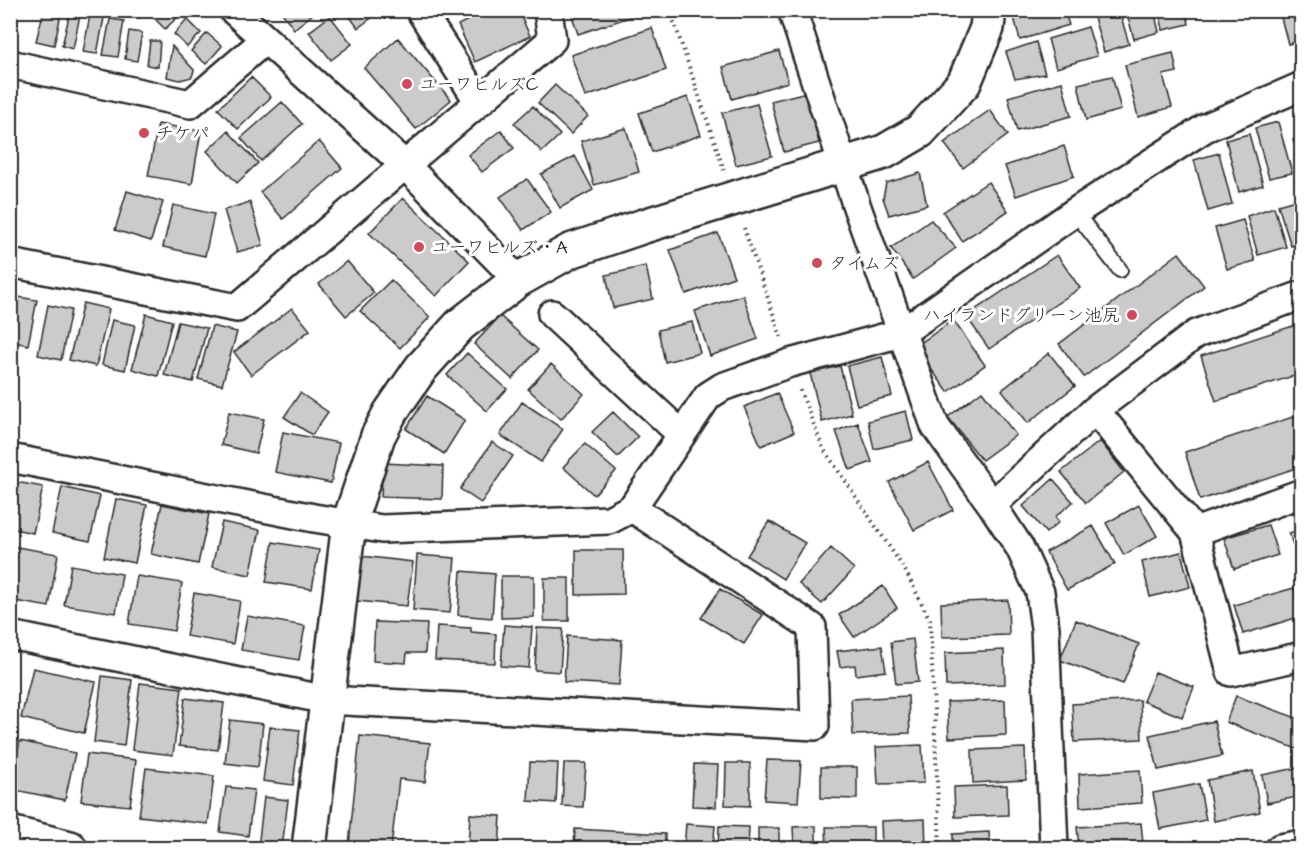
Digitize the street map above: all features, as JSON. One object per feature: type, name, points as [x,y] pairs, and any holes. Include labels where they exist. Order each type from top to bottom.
[{"type":"street","points":[[233,10],[406,166],[518,280]]},
{"type":"street","points":[[420,10],[479,102]]},
{"type":"street","points":[[10,263],[237,308],[552,40],[548,10]]},
{"type":"street","points":[[792,10],[900,333],[934,426],[992,505],[1020,548],[1040,592],[1045,628],[1054,849]]},
{"type":"street","points":[[309,849],[349,524],[378,436],[390,413],[421,368],[460,325],[518,280],[570,251],[843,166],[884,152],[920,132],[964,83],[987,28],[989,10]]},
{"type":"street","points":[[10,64],[190,104],[265,40]]},
{"type":"street","points":[[10,458],[382,529],[609,520],[632,508],[708,396],[722,387],[790,363],[900,333],[1075,212],[1205,128],[1302,86]]},
{"type":"street","points":[[992,505],[1095,410],[1196,334],[1302,295]]},
{"type":"street","points":[[552,314],[681,434]]},
{"type":"street","points":[[1095,410],[1195,532],[1231,672],[1302,656]]},
{"type":"street","points":[[1195,532],[1302,493]]},
{"type":"street","points":[[10,635],[327,700],[815,726],[812,627],[632,508]]},
{"type":"street","points":[[10,833],[70,849]]},
{"type":"street","points":[[1280,849],[1302,844]]},
{"type":"lane","points":[[1075,212],[1120,270]]},
{"type":"path","points":[[670,10],[790,363],[823,448],[905,570],[930,620],[940,849]]},
{"type":"building","points":[[44,10],[62,10],[54,45],[36,41]]},
{"type":"building","points":[[130,10],[146,10],[139,18]]},
{"type":"building","points":[[157,10],[181,10],[183,12],[165,29],[152,16]]},
{"type":"building","points":[[280,10],[318,10],[294,29]]},
{"type":"building","points":[[345,10],[382,10],[358,28]]},
{"type":"building","points":[[488,10],[518,10],[530,36],[475,62],[458,25]]},
{"type":"building","points":[[570,10],[651,10],[578,34]]},
{"type":"building","points":[[1012,10],[1064,10],[1069,25],[1020,40]]},
{"type":"building","points":[[1107,10],[1119,10],[1129,44],[1104,52],[1093,14]]},
{"type":"building","points":[[1126,10],[1154,10],[1159,32],[1134,39]]},
{"type":"building","points":[[1159,10],[1186,10],[1189,24],[1163,30]]},
{"type":"building","points":[[1279,10],[1302,10],[1302,41],[1288,44]]},
{"type":"building","points":[[70,12],[80,15],[73,49],[62,46]]},
{"type":"building","points":[[90,15],[104,18],[97,54],[83,52]]},
{"type":"building","points":[[330,16],[352,44],[331,60],[309,32]]},
{"type":"building","points":[[110,19],[124,21],[118,57],[103,55]]},
{"type":"building","points":[[187,19],[201,33],[187,47],[174,34]]},
{"type":"building","points":[[1088,27],[1097,56],[1056,68],[1048,39]]},
{"type":"building","points":[[652,28],[666,70],[585,97],[571,55]]},
{"type":"building","points":[[129,31],[142,33],[137,61],[125,59]]},
{"type":"building","points":[[207,33],[222,46],[206,64],[191,51]]},
{"type":"building","name":"ユーワヒルズC","points":[[398,38],[451,100],[416,129],[364,68]]},
{"type":"building","points":[[150,41],[160,41],[158,67],[147,65]]},
{"type":"building","points":[[1036,42],[1045,74],[1015,79],[1006,52]]},
{"type":"building","points":[[172,46],[194,70],[192,77],[180,80],[167,77]]},
{"type":"building","points":[[779,51],[788,82],[732,99],[723,67]]},
{"type":"building","points":[[1173,53],[1177,72],[1163,75],[1172,107],[1138,117],[1125,65]]},
{"type":"building","points":[[1112,76],[1121,110],[1086,120],[1078,84]]},
{"type":"building","points":[[251,77],[271,97],[238,129],[218,109]]},
{"type":"building","points":[[1062,82],[1071,116],[1017,131],[1008,97]]},
{"type":"building","points":[[555,85],[588,116],[571,134],[538,103]]},
{"type":"building","points":[[807,92],[819,143],[784,152],[771,101]]},
{"type":"building","points":[[688,97],[701,135],[652,152],[639,113]]},
{"type":"building","points":[[282,102],[302,124],[261,161],[241,138]]},
{"type":"building","points":[[757,104],[772,156],[736,165],[722,113]]},
{"type":"building","points":[[533,106],[560,135],[542,152],[514,123]]},
{"type":"building","points":[[990,110],[1008,135],[963,168],[944,143]]},
{"type":"building","points":[[1278,122],[1292,173],[1269,178],[1255,128]]},
{"type":"building","points":[[158,124],[201,131],[192,184],[148,176]]},
{"type":"building","points":[[626,128],[639,172],[594,185],[581,141]]},
{"type":"building","points":[[501,130],[514,148],[482,172],[468,155]]},
{"type":"building","points":[[228,131],[258,163],[237,183],[207,151]]},
{"type":"building","points":[[1249,134],[1263,185],[1239,192],[1226,140]]},
{"type":"building","points":[[1302,137],[1302,167],[1293,140]]},
{"type":"building","points":[[319,141],[342,168],[283,219],[260,192]]},
{"type":"building","points":[[1064,146],[1074,176],[1016,196],[1005,166]]},
{"type":"building","points":[[1219,153],[1232,204],[1208,211],[1194,160]]},
{"type":"building","points":[[575,156],[593,190],[560,208],[541,174]]},
{"type":"building","points":[[920,173],[927,205],[889,215],[883,198],[886,183]]},
{"type":"building","points":[[527,179],[551,212],[523,230],[500,197]]},
{"type":"building","points":[[988,182],[1008,211],[962,241],[943,212]]},
{"type":"building","points":[[127,191],[163,202],[151,241],[115,230]]},
{"type":"building","name":"ユーワヒルズ・A","points":[[403,198],[469,261],[436,296],[369,233]]},
{"type":"building","points":[[1302,198],[1302,243],[1291,246],[1278,205]]},
{"type":"building","points":[[250,202],[263,245],[237,252],[224,210]]},
{"type":"building","points":[[173,205],[214,214],[205,256],[163,247]]},
{"type":"building","points":[[1274,207],[1286,247],[1258,255],[1247,216]]},
{"type":"building","points":[[931,220],[956,248],[913,279],[891,248]]},
{"type":"building","points":[[1243,220],[1255,261],[1227,269],[1215,228]]},
{"type":"building","points":[[718,233],[734,277],[686,294],[670,250]]},
{"type":"building","name":"ハイランドグリーン池尻","points":[[1179,253],[1204,286],[1084,377],[1059,344]]},
{"type":"building","name":"ハイランドグリーン池尻","points":[[1057,255],[1080,288],[989,349],[966,316]]},
{"type":"building","points":[[347,261],[374,293],[346,316],[319,284]]},
{"type":"building","points":[[646,266],[653,299],[613,308],[606,275]]},
{"type":"building","points":[[391,280],[430,317],[400,348],[360,311]]},
{"type":"building","points":[[743,295],[758,339],[710,356],[695,311]]},
{"type":"building","points":[[12,296],[37,300],[28,345],[10,341]]},
{"type":"building","points":[[83,303],[109,309],[96,366],[69,360]]},
{"type":"building","points":[[48,305],[71,310],[61,360],[38,355]]},
{"type":"building","points":[[292,308],[310,330],[251,375],[234,352]]},
{"type":"building","points":[[146,314],[172,321],[158,376],[132,369]]},
{"type":"building","points":[[500,316],[538,350],[512,379],[474,344]]},
{"type":"building","points":[[112,320],[135,325],[125,370],[102,365]]},
{"type":"building","points":[[953,320],[985,365],[948,392],[915,347]]},
{"type":"building","points":[[178,322],[207,328],[193,382],[164,375]]},
{"type":"building","points":[[692,322],[700,353],[665,362],[658,330]]},
{"type":"building","points":[[1302,323],[1302,373],[1216,401],[1201,356]]},
{"type":"building","points":[[212,326],[237,332],[222,385],[198,379]]},
{"type":"building","points":[[467,353],[507,389],[487,411],[447,375]]},
{"type":"building","name":"ハイランドグリーン池尻","points":[[1049,353],[1075,386],[1028,423],[1002,390]]},
{"type":"building","points":[[882,357],[892,396],[857,405],[847,366]]},
{"type":"building","points":[[551,364],[584,394],[561,419],[528,389]]},
{"type":"building","points":[[840,366],[852,414],[822,422],[810,373]]},
{"type":"building","points":[[982,391],[1016,435],[982,460],[948,417]]},
{"type":"building","points":[[300,393],[328,412],[312,435],[284,417]]},
{"type":"building","points":[[777,393],[794,432],[761,446],[744,407]]},
{"type":"building","points":[[427,396],[465,420],[444,454],[406,429]]},
{"type":"building","points":[[522,402],[563,429],[541,462],[500,435]]},
{"type":"building","points":[[906,411],[913,440],[874,449],[868,421]]},
{"type":"building","points":[[229,412],[264,419],[256,453],[221,445]]},
{"type":"building","points":[[613,412],[638,437],[618,457],[592,432]]},
{"type":"building","points":[[1302,414],[1302,466],[1200,500],[1185,452]]},
{"type":"building","points":[[858,423],[872,462],[850,470],[836,431]]},
{"type":"building","points":[[283,432],[339,443],[331,483],[275,472]]},
{"type":"building","points":[[1100,441],[1124,472],[1086,503],[1061,472]]},
{"type":"building","points":[[492,442],[513,456],[481,503],[460,489]]},
{"type":"building","points":[[585,444],[616,471],[594,495],[563,467]]},
{"type":"building","points":[[928,462],[953,510],[914,530],[889,482]]},
{"type":"building","points":[[383,463],[443,466],[442,499],[381,497]]},
{"type":"building","points":[[1053,479],[1073,502],[1055,517],[1059,522],[1046,533],[1023,506]]},
{"type":"building","points":[[11,481],[43,487],[33,533],[10,528]]},
{"type":"building","points":[[62,487],[100,496],[90,541],[52,533]]},
{"type":"building","points":[[116,499],[147,505],[135,563],[104,557]]},
{"type":"building","points":[[162,504],[209,514],[198,564],[151,554]]},
{"type":"building","points":[[1139,505],[1157,536],[1124,555],[1106,523]]},
{"type":"building","points":[[1302,520],[1302,553],[1296,554],[1289,533],[1296,531],[1294,522]]},
{"type":"building","points":[[769,521],[805,543],[783,579],[747,556]]},
{"type":"building","points":[[222,522],[260,530],[250,575],[212,567]]},
{"type":"building","points":[[1268,525],[1278,555],[1234,569],[1224,538]]},
{"type":"building","points":[[1093,526],[1115,564],[1067,590],[1046,552]]},
{"type":"building","points":[[273,542],[319,550],[312,589],[266,582]]},
{"type":"building","points":[[11,546],[58,554],[49,607],[10,600]]},
{"type":"building","points":[[831,548],[854,569],[822,604],[799,584]]},
{"type":"building","points":[[576,550],[623,550],[624,594],[576,595]]},
{"type":"building","points":[[1181,552],[1190,587],[1150,597],[1142,562]]},
{"type":"building","points":[[417,555],[455,558],[450,613],[413,610]]},
{"type":"building","points":[[361,556],[413,562],[407,606],[357,601]]},
{"type":"building","points":[[71,565],[122,574],[116,613],[64,605]]},
{"type":"building","points":[[461,571],[495,574],[492,618],[458,615]]},
{"type":"building","points":[[137,576],[182,583],[174,631],[129,624]]},
{"type":"building","points":[[501,576],[534,576],[534,617],[501,618]]},
{"type":"building","points":[[544,578],[569,578],[569,621],[544,621]]},
{"type":"building","points":[[883,586],[897,608],[854,637],[839,615]]},
{"type":"building","points":[[1294,588],[1302,616],[1243,634],[1234,605]]},
{"type":"building","points":[[720,589],[763,615],[744,644],[701,618]]},
{"type":"building","points":[[194,593],[240,601],[233,644],[186,636]]},
{"type":"building","points":[[1008,600],[1009,635],[942,637],[941,603]]},
{"type":"building","points":[[247,616],[305,626],[299,660],[241,650]]},
{"type":"building","points":[[1076,620],[1139,644],[1123,684],[1060,660]]},
{"type":"building","points":[[375,622],[427,624],[425,653],[407,653],[406,663],[373,661]]},
{"type":"building","points":[[504,625],[532,627],[529,668],[501,666]]},
{"type":"building","points":[[437,626],[471,628],[471,632],[496,634],[495,663],[435,660]]},
{"type":"building","points":[[537,628],[563,629],[560,672],[535,670]]},
{"type":"building","points":[[567,636],[622,640],[619,685],[564,682]]},
{"type":"building","points":[[913,639],[918,682],[896,684],[891,642]]},
{"type":"building","points":[[882,646],[886,671],[856,675],[855,665],[840,667],[837,651]]},
{"type":"building","points":[[1004,650],[1005,684],[946,686],[945,653]]},
{"type":"building","points":[[33,668],[96,682],[84,733],[21,718]]},
{"type":"building","points":[[1155,672],[1194,687],[1182,717],[1143,701]]},
{"type":"building","points":[[102,676],[132,680],[124,746],[94,742]]},
{"type":"building","points":[[140,683],[182,688],[173,755],[132,750]]},
{"type":"building","points":[[908,696],[910,733],[853,735],[851,699]]},
{"type":"building","points":[[1236,696],[1302,720],[1302,751],[1226,722]]},
{"type":"building","points":[[185,698],[224,703],[218,750],[179,746]]},
{"type":"building","points":[[1005,700],[1006,735],[949,738],[947,702]]},
{"type":"building","points":[[1140,700],[1142,739],[1074,742],[1072,704]]},
{"type":"building","points":[[230,720],[263,724],[258,767],[225,763]]},
{"type":"building","points":[[1214,721],[1222,756],[1158,770],[1150,735]]},
{"type":"building","points":[[270,727],[300,730],[293,785],[263,781]]},
{"type":"building","points":[[360,736],[430,743],[425,782],[399,779],[391,848],[349,845]]},
{"type":"building","points":[[20,741],[75,753],[65,800],[10,789]]},
{"type":"building","points":[[922,745],[924,783],[878,784],[876,747]]},
{"type":"building","points":[[1025,748],[1026,780],[973,783],[972,750]]},
{"type":"building","points":[[87,754],[136,760],[130,806],[81,801]]},
{"type":"building","points":[[767,760],[801,761],[798,802],[764,800]]},
{"type":"building","points":[[530,762],[558,763],[556,803],[528,801]]},
{"type":"building","points":[[564,763],[586,763],[583,807],[562,806]]},
{"type":"building","points":[[726,763],[750,763],[750,806],[725,805]]},
{"type":"building","points":[[694,764],[718,765],[716,807],[692,806]]},
{"type":"building","points":[[821,767],[857,767],[857,799],[821,798]]},
{"type":"building","points":[[1302,767],[1302,796],[1267,803],[1262,775]]},
{"type":"building","points":[[146,768],[214,776],[208,824],[139,816]]},
{"type":"building","points":[[1140,770],[1142,803],[1080,807],[1079,774]]},
{"type":"building","points":[[1253,771],[1260,812],[1214,821],[1207,780]]},
{"type":"building","points":[[1199,784],[1206,820],[1160,829],[1153,793]]},
{"type":"building","points":[[1007,785],[1008,815],[955,817],[954,787]]},
{"type":"building","points":[[226,787],[254,790],[248,836],[220,832]]},
{"type":"building","points":[[264,797],[288,800],[282,848],[258,848]]},
{"type":"building","points":[[470,814],[501,816],[499,848],[468,848]]},
{"type":"building","points":[[925,819],[926,848],[882,848],[881,821]]},
{"type":"building","points":[[1141,823],[1143,843],[1127,844],[1127,848],[1079,848],[1077,827]]},
{"type":"building","points":[[686,824],[715,826],[713,848],[684,848]]},
{"type":"building","points":[[719,826],[749,827],[748,848],[718,848]]},
{"type":"building","points":[[816,826],[816,848],[758,848],[758,828],[779,828],[779,846],[794,846],[793,827]]},
{"type":"building","points":[[826,827],[873,827],[873,848],[827,848]]},
{"type":"building","points":[[575,829],[665,834],[665,848],[574,848]]},
{"type":"building","points":[[989,832],[990,848],[953,848],[953,834]]},
{"type":"building","points":[[1034,841],[1034,848],[995,848],[995,843]]},
{"type":"place","name":"ユーワヒルズC","points":[[407,84]]},
{"type":"place","name":"チケパ","points":[[144,133]]},
{"type":"place","name":"ユーワヒルズ・A","points":[[419,247]]},
{"type":"place","name":"タイムズ","points":[[817,263]]},
{"type":"place","name":"ハイランドグリーン池尻","points":[[1132,315]]}]
